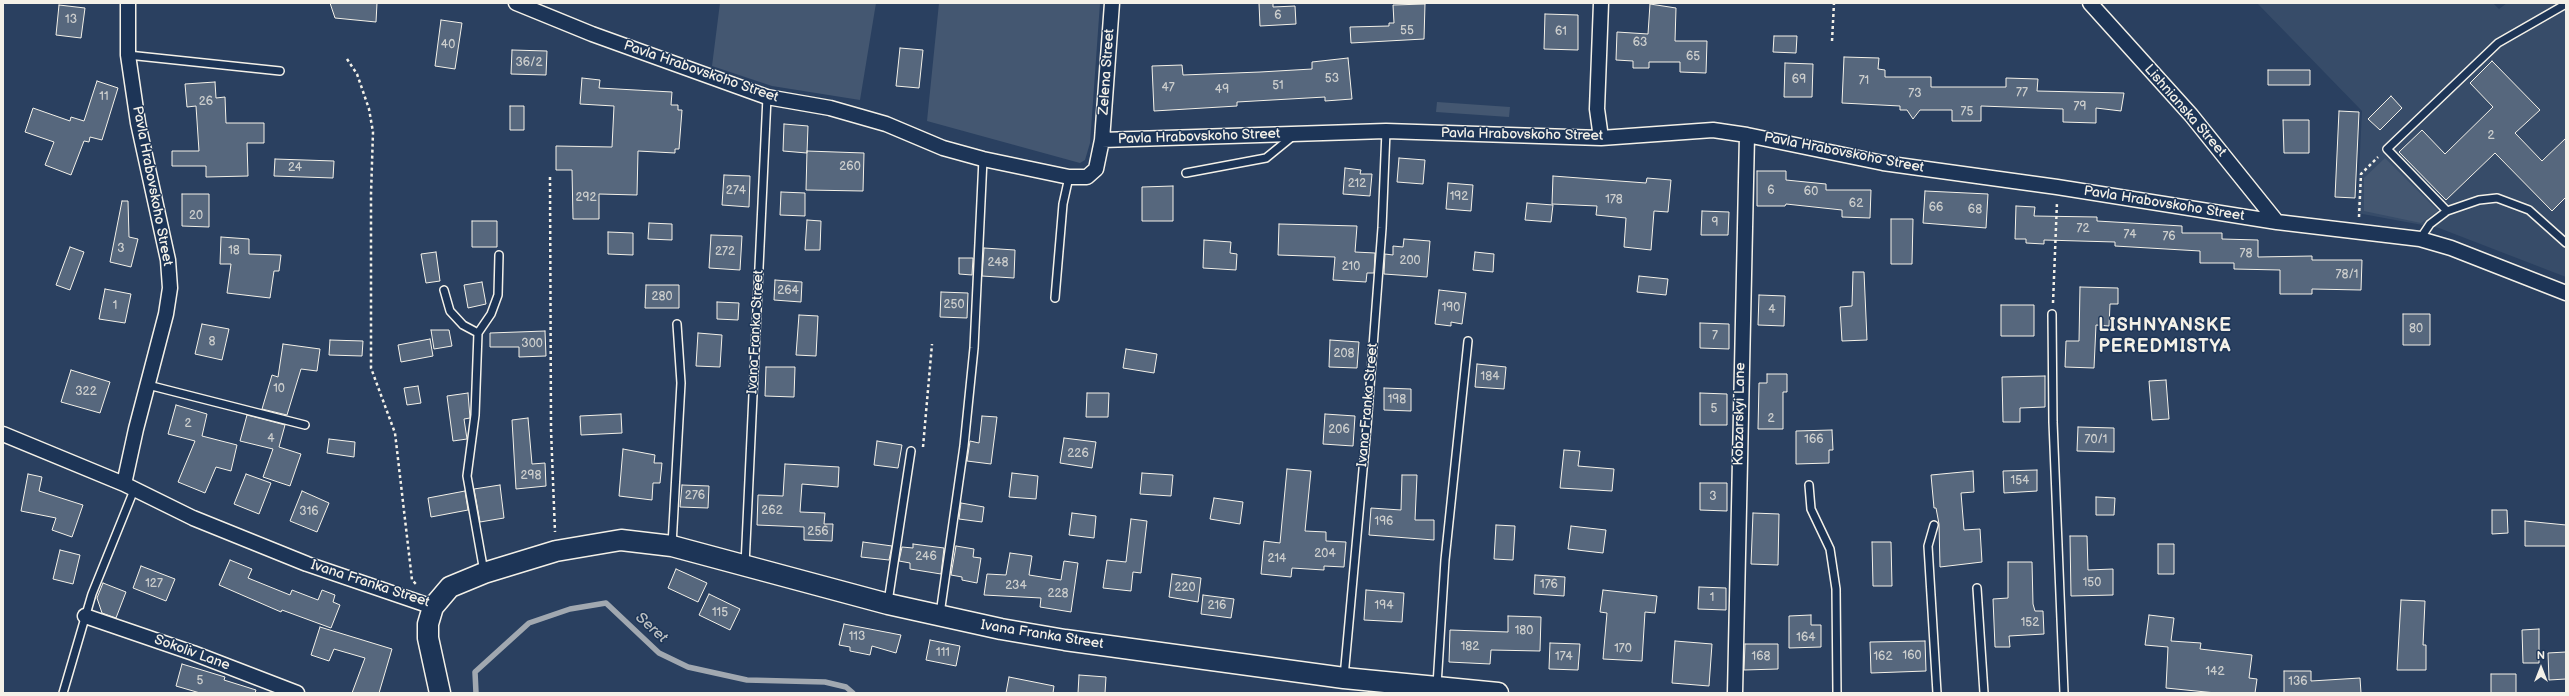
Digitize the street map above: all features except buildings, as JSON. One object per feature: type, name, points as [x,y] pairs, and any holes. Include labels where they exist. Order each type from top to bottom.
[{"type":"main road","name":"Ivana Franka Street","points":[[433,607],[450,587],[484,573],[556,551],[621,540],[672,546],[888,604],[940,616],[1065,640],[1344,678],[1498,693]]},
{"type":"main road","points":[[433,607],[428,624],[428,638],[440,693]]},
{"type":"street","name":"Pavla Hrabovskoho Street","points":[[128,3],[128,56],[138,123],[168,260],[170,288],[166,314],[136,429],[129,487]]},
{"type":"street","name":"Pavla Hrabovskoho Street","points":[[516,3],[592,34],[767,97],[830,108],[886,124],[943,148],[983,159],[1070,177],[1087,178],[1096,169],[1102,140],[1386,131],[1601,138],[1713,130],[1747,135],[1883,163],[2057,187],[2277,222],[2420,239],[2451,248],[2566,293]]},
{"type":"street","name":"Zelena Street","points":[[1102,140],[1112,3]]},
{"type":"street","points":[[1601,138],[1598,109],[1602,3]]},
{"type":"street","name":"Lishnianska Street","points":[[2090,3],[2190,115],[2277,222]]},
{"type":"street","name":"Kobzarskyi Lane","points":[[1735,693],[1747,135]]},
{"type":"street","name":"Ivana Franka Street","points":[[3,434],[129,487],[193,518],[308,564],[433,607]]},
{"type":"street","name":"Sokoliv Lane","points":[[85,616],[194,653],[297,693]]},
{"type":"lane","points":[[2447,211],[2388,149],[2498,43],[2566,4]]},
{"type":"lane","points":[[128,56],[280,72]]},
{"type":"lane","name":"Ivana Franka Street","points":[[745,566],[767,97]]},
{"type":"lane","name":"Ivana Franka Street","points":[[1344,678],[1367,426],[1382,228],[1386,131]]},
{"type":"lane","points":[[1186,173],[1266,158],[1296,133]]},
{"type":"lane","points":[[940,616],[964,446],[974,348],[983,159]]},
{"type":"lane","points":[[1055,298],[1063,204],[1070,177]]},
{"type":"lane","points":[[2420,239],[2430,224],[2447,211],[2479,200],[2497,198],[2513,202],[2529,210],[2566,243]]},
{"type":"lane","points":[[484,573],[467,476],[475,415],[478,333],[491,314],[498,295],[499,255]]},
{"type":"lane","points":[[444,290],[450,311],[463,325],[478,333]]},
{"type":"lane","points":[[2052,314],[2053,422],[2064,693]]},
{"type":"lane","points":[[672,546],[681,384],[677,324]]},
{"type":"lane","points":[[1437,687],[1445,560],[1468,341]]},
{"type":"lane","points":[[148,385],[305,425]]},
{"type":"lane","points":[[888,604],[911,452]]},
{"type":"lane","points":[[1809,485],[1810,509],[1830,549],[1836,590],[1837,693]]},
{"type":"lane","points":[[64,693],[85,616],[129,487]]},
{"type":"lane","points":[[1934,526],[1928,546],[1937,693]]},
{"type":"lane","points":[[1977,588],[1984,693]]},
{"type":"path","points":[[1832,41],[1834,3]]},
{"type":"path","points":[[347,59],[357,74],[369,109],[373,132],[371,194],[371,368],[394,433],[412,580],[433,607]]},
{"type":"path","points":[[2359,232],[2361,174],[2388,149]]},
{"type":"path","points":[[550,177],[551,430],[556,551]]},
{"type":"path","points":[[2052,314],[2057,187]]},
{"type":"shaded area","points":[[720,3],[876,3],[860,100],[772,86],[712,66]]},
{"type":"shaded area","points":[[939,3],[1100,3],[1090,143],[1085,160],[1080,163],[927,121]]},
{"type":"shaded area","points":[[2257,3],[2493,3],[2499,9],[2507,3],[2566,3],[2566,277],[2439,228],[2357,213],[2362,111]]},
{"type":"shaded area","points":[[1437,102],[1510,107],[1509,117],[1436,112]]},
{"type":"shaded area","points":[[2385,158],[2438,211],[2421,223],[2364,211],[2364,178]]},
{"type":"waterway","name":"Seret","points":[[476,693],[475,672],[529,623],[570,609],[606,603],[659,653],[688,667],[747,680],[825,682],[846,687],[853,693]]},
{"type":"district","name":"LISHNYANSKE PEREDMISTYA","points":[[2165,336]]}]
